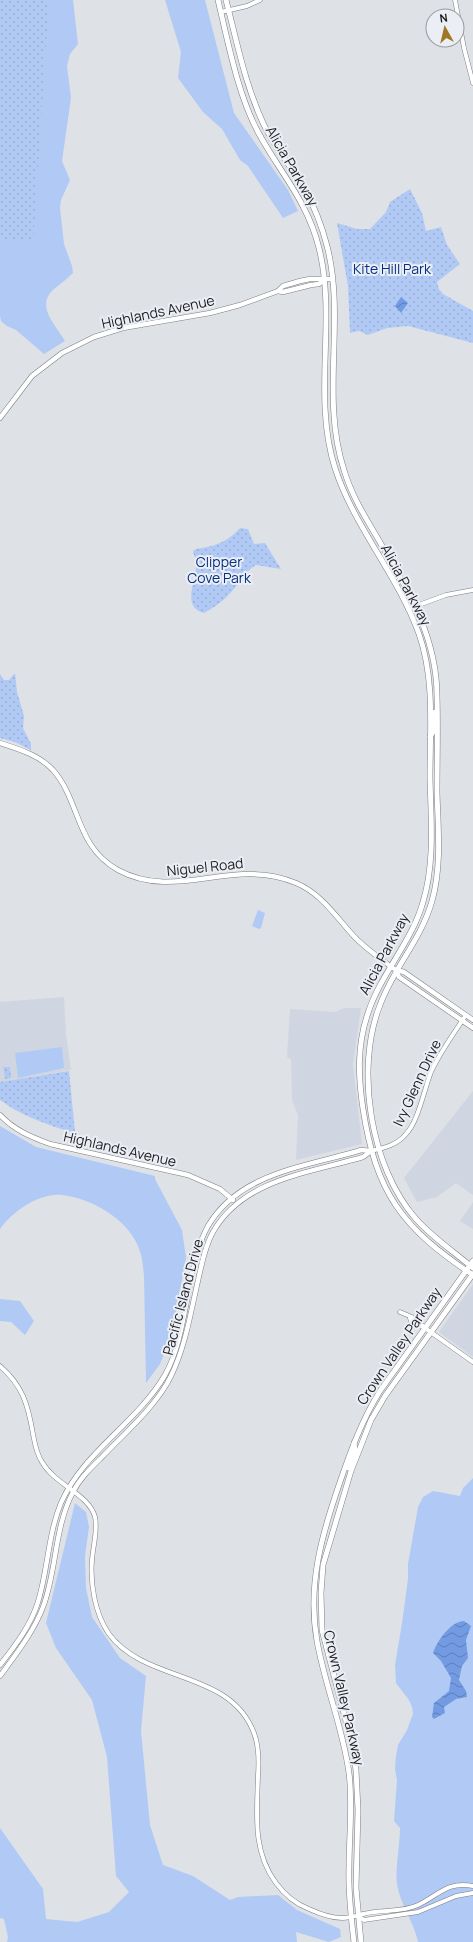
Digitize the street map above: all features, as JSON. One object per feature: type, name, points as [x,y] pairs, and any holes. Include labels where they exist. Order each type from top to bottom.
[{"type":"main road","name":"Alicia Parkway","points":[[218,0],[246,104],[258,132],[299,196],[319,247],[326,301],[325,421],[334,466],[349,504],[408,609],[419,635],[426,667],[430,703],[430,860],[426,893],[413,929],[390,966],[367,1014],[360,1046],[359,1072],[371,1151],[388,1195],[408,1223],[420,1235],[473,1274]]},
{"type":"main road","name":"Alicia Parkway","points":[[226,0],[236,47],[254,101],[265,128],[306,192],[315,211],[327,245],[334,301],[333,420],[343,469],[356,501],[416,605],[426,632],[435,666],[440,845],[437,881],[427,916],[417,940],[396,970],[375,1017],[367,1063],[379,1149],[389,1178],[414,1218],[441,1244],[472,1265]]},
{"type":"main road","name":"Highlands Avenue","points":[[0,418],[32,376],[54,358],[82,342],[117,330],[210,313],[278,291],[282,286],[300,281],[310,279],[332,279]]},
{"type":"main road","points":[[339,454],[335,456],[334,466],[339,470],[343,469]]},
{"type":"main road","points":[[379,541],[376,543],[375,550],[382,555],[387,554]]},
{"type":"main road","points":[[437,708],[434,716],[433,732],[430,737],[434,745],[434,762],[437,770]]},
{"type":"main road","name":"Niguel Road","points":[[0,742],[30,753],[53,770],[70,798],[85,836],[92,847],[109,865],[141,880],[156,882],[173,882],[245,873],[262,874],[286,879],[300,885],[323,900],[354,936],[390,966],[396,970],[404,972],[473,1020]]},
{"type":"main road","name":"Niguel Road","points":[[396,970],[399,977],[473,1028]]},
{"type":"main road","points":[[367,1063],[359,1072],[369,1084]]},
{"type":"main road","name":"Highlands Avenue","points":[[0,1115],[10,1125],[29,1136],[50,1144],[188,1175],[220,1189],[236,1203]]},
{"type":"main road","name":"Pacific Island Drive","points":[[0,1665],[30,1621],[38,1602],[60,1504],[68,1489],[98,1452],[152,1394],[165,1374],[174,1353],[182,1324],[195,1258],[209,1226],[232,1198],[248,1186],[272,1174],[361,1150],[371,1151]]},
{"type":"main road","name":"Pacific Island Drive","points":[[0,1676],[34,1628],[44,1606],[62,1518],[73,1492],[85,1474],[156,1400],[168,1383],[178,1362],[206,1251],[212,1234],[222,1218],[236,1203],[250,1193],[274,1182],[363,1157],[371,1151]]},
{"type":"main road","points":[[408,1223],[414,1218]]},
{"type":"main road","name":"Crown Valley Parkway","points":[[354,1942],[349,1883],[349,1774],[344,1746],[319,1655],[315,1627],[313,1594],[316,1564],[321,1541],[354,1442],[380,1391],[466,1270],[472,1265]]},
{"type":"main road","points":[[182,1324],[185,1321],[188,1308],[193,1304],[190,1298],[195,1275],[193,1269]]},
{"type":"main road","name":"Crown Valley Parkway","points":[[361,1942],[356,1875],[358,1810],[356,1770],[352,1744],[324,1638],[321,1609],[321,1580],[325,1558],[350,1472],[371,1420],[385,1396],[432,1333],[473,1274]]},
{"type":"main road","points":[[133,1424],[135,1414],[146,1410]]},
{"type":"main road","points":[[350,1472],[349,1468],[355,1448],[354,1442],[360,1437],[367,1422],[371,1420]]},
{"type":"street","points":[[221,12],[260,0]]},
{"type":"street","points":[[455,0],[464,48],[473,83]]},
{"type":"street","points":[[408,609],[446,595],[473,590]]},
{"type":"street","name":"Ivy Glenn Drive","points":[[371,1151],[399,1141],[411,1129],[423,1093],[436,1062],[466,1015]]},
{"type":"street","points":[[400,1312],[410,1318],[411,1321],[425,1328],[473,1362]]},
{"type":"street","points":[[0,1366],[9,1374],[22,1391],[28,1409],[35,1447],[40,1461],[52,1475],[68,1489],[87,1502],[95,1518],[91,1562],[94,1593],[98,1613],[108,1633],[129,1654],[143,1662],[212,1687],[227,1697],[240,1710],[254,1732],[259,1759],[257,1837],[260,1853],[268,1871],[278,1886],[300,1905],[331,1917],[351,1917],[409,1909],[420,1904],[443,1889],[452,1886],[473,1886]]},
{"type":"street","points":[[358,1916],[364,1920],[418,1912],[456,1896],[473,1893]]},
{"type":"shaded area","points":[[64,997],[66,1034],[71,1070],[0,1082],[0,1002]]},
{"type":"shaded area","points":[[344,1008],[361,1008],[353,1064],[362,1144],[296,1160],[298,1115],[292,1100],[291,1059],[287,1057],[290,1009],[335,1012]]},
{"type":"shaded area","points":[[473,1091],[473,1195],[456,1183],[437,1197],[417,1202],[404,1178]]},
{"type":"shaded area","points":[[473,1202],[473,1229],[460,1221]]},
{"type":"shaded area","points":[[473,1284],[473,1357],[439,1332]]},
{"type":"green space","points":[[0,0],[73,0],[78,44],[70,54],[67,66],[71,98],[62,161],[70,180],[61,200],[60,208],[64,244],[73,273],[54,289],[46,302],[46,308],[52,322],[65,341],[44,354],[16,330],[7,326],[1,321],[0,316]]},
{"type":"green space","points":[[0,0],[49,0],[33,242],[0,238]]},
{"type":"green space","points":[[165,0],[205,0],[234,113],[288,190],[298,211],[283,218],[248,166],[240,160],[222,129],[203,112],[178,78],[181,52]]},
{"type":"green space","name":"Kite Hill Park","points":[[410,189],[422,213],[426,231],[441,227],[447,245],[460,264],[437,282],[439,289],[443,294],[473,311],[473,343],[408,326],[387,328],[368,335],[359,331],[350,333],[348,286],[337,223],[357,229],[370,229],[386,212],[390,202]]},
{"type":"green space","name":"Clipper Cove Park","points":[[240,528],[248,529],[254,544],[265,543],[281,569],[256,565],[246,573],[230,594],[220,603],[204,613],[197,610],[191,599],[196,564],[193,551],[220,543]]},
{"type":"green space","points":[[15,673],[17,692],[24,716],[23,728],[31,744],[31,750],[15,742],[0,738],[0,674],[4,680],[9,680]]},
{"type":"green space","points":[[258,910],[265,913],[261,928],[259,929],[252,926]]},
{"type":"green space","points":[[62,1047],[64,1068],[18,1078],[15,1053]]},
{"type":"green space","points":[[3,1067],[10,1067],[11,1078],[5,1079]]},
{"type":"green space","points":[[69,1071],[75,1132],[61,1129],[33,1119],[0,1100],[0,1082]]},
{"type":"green space","points":[[0,1126],[36,1147],[155,1176],[155,1179],[182,1230],[186,1258],[172,1333],[160,1364],[146,1383],[143,1264],[138,1246],[133,1236],[117,1219],[96,1205],[85,1200],[62,1195],[44,1197],[27,1204],[5,1222],[0,1229]]},
{"type":"green space","points":[[0,1299],[20,1301],[34,1321],[25,1335],[11,1322],[0,1321]]},
{"type":"green space","points":[[473,1478],[473,1942],[418,1942],[401,1899],[397,1884],[400,1828],[394,1821],[397,1780],[395,1769],[396,1756],[398,1745],[407,1730],[413,1714],[409,1700],[396,1683],[395,1665],[408,1579],[408,1564],[418,1507],[423,1497],[433,1491],[460,1496],[463,1488]]},
{"type":"green space","points":[[75,1503],[86,1512],[89,1527],[85,1556],[86,1588],[92,1617],[120,1658],[146,1676],[141,1731],[150,1825],[163,1865],[193,1876],[230,1900],[238,1897],[278,1895],[297,1910],[340,1929],[341,1937],[329,1942],[296,1932],[297,1942],[7,1942],[8,1937],[4,1919],[0,1918],[0,1828],[43,1889],[46,1919],[77,1922],[109,1912],[129,1892],[116,1876],[107,1757],[92,1700],[56,1648],[46,1623]]},
{"type":"water","points":[[401,297],[408,303],[401,313],[395,306]]},
{"type":"water","points":[[464,1621],[471,1626],[466,1640],[468,1658],[462,1666],[459,1680],[466,1691],[467,1697],[456,1699],[444,1707],[445,1713],[434,1719],[432,1717],[434,1703],[449,1691],[451,1678],[441,1661],[433,1653],[445,1632],[454,1624]]}]
